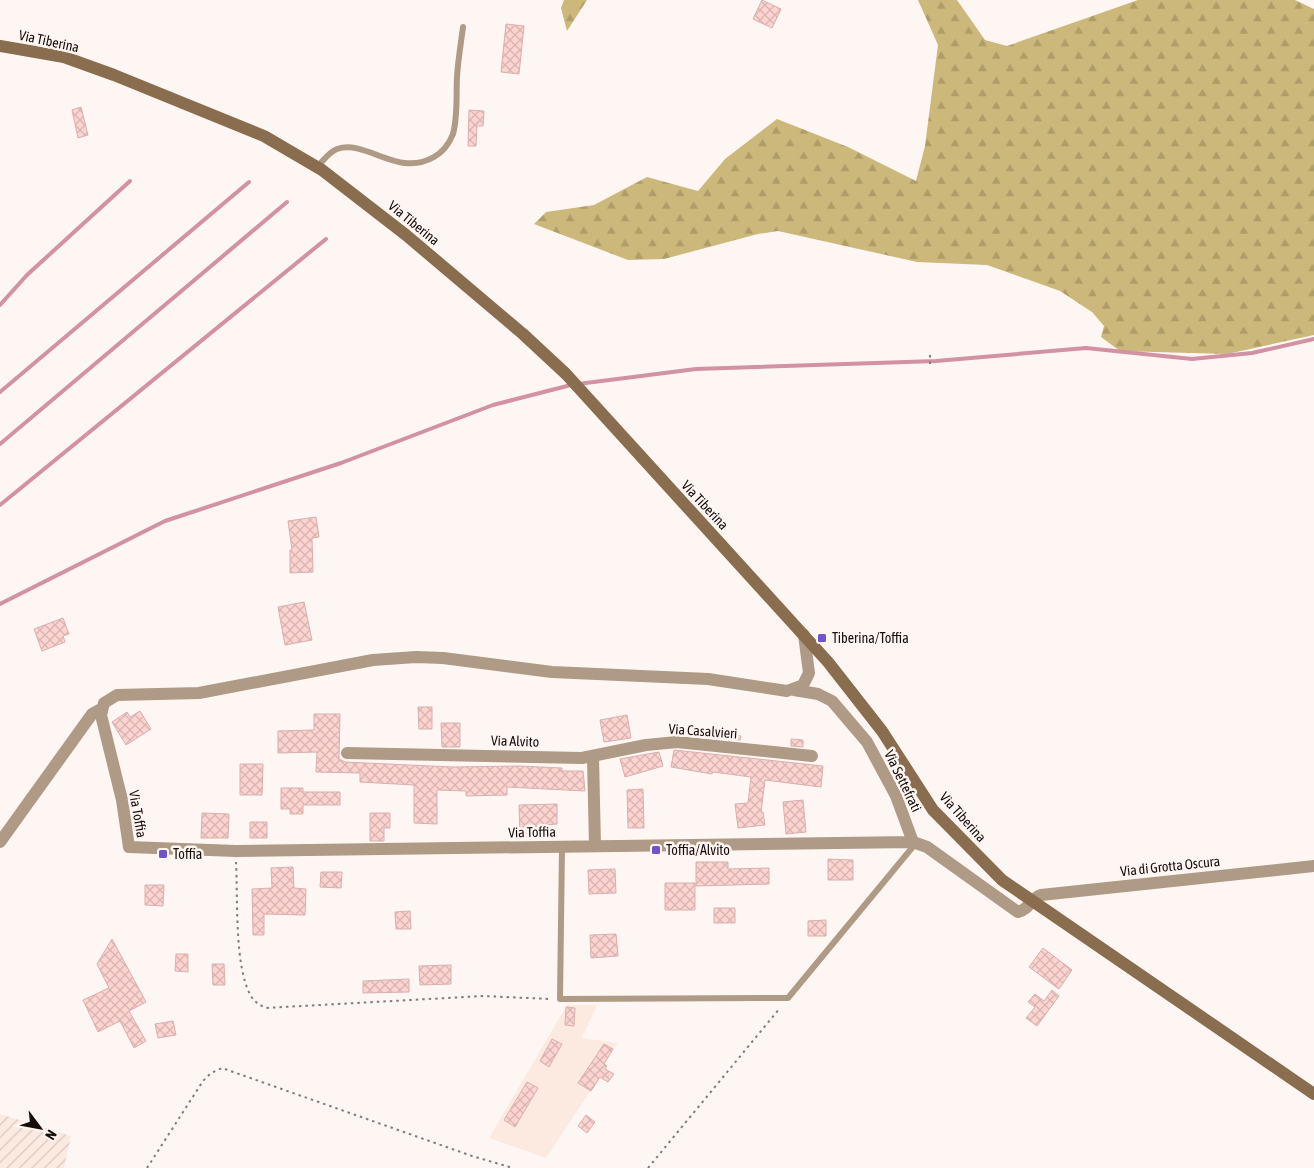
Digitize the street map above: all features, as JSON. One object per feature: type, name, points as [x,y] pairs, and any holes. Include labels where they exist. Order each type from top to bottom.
[{"type":"main road","name":"Via Tiberina","points":[[0,46],[64,57],[114,75],[264,136],[317,167],[406,235],[534,344],[566,374],[591,404],[828,662],[882,731],[933,810],[1002,880],[1314,1094]]},
{"type":"street","points":[[0,842],[92,714],[101,709],[108,699],[117,695],[199,693],[373,660],[416,657],[443,658],[552,672],[699,678],[776,691],[794,690],[806,682],[809,674],[804,635]]},
{"type":"street","points":[[809,674],[828,662]]},
{"type":"street","name":"Via Settefrati","points":[[794,690],[818,694],[832,701],[867,742],[896,796],[915,842]]},
{"type":"street","name":"Via Toffia","points":[[101,709],[102,722],[122,800],[129,848],[236,851],[915,842]]},
{"type":"street","name":"Via Casalvieri","points":[[592,757],[646,745],[677,742],[812,756]]},
{"type":"street","name":"Via Alvito","points":[[347,752],[592,757]]},
{"type":"street","points":[[592,757],[595,846]]},
{"type":"street","points":[[915,842],[927,846],[1014,911],[1024,910],[1032,900]]},
{"type":"street","name":"Via di Grotta Oscura","points":[[1032,900],[1041,895],[1314,866]]},
{"type":"lane","points":[[317,167],[331,152],[343,148],[357,149],[408,164],[423,162],[442,152],[450,141],[454,128],[457,74],[463,27]]},
{"type":"lane","points":[[562,847],[560,999],[788,998],[915,842]]},
{"type":"path","points":[[930,355],[930,368]]},
{"type":"path","points":[[236,851],[240,957],[249,993],[256,1003],[265,1008],[483,996],[560,999]]},
{"type":"path","points":[[648,1168],[788,998]]},
{"type":"path","points":[[147,1168],[204,1081],[210,1073],[222,1068],[472,1156],[513,1168]]},
{"type":"shaded area","points":[[567,1005],[597,1005],[582,1038],[618,1043],[604,1063],[607,1066],[546,1158],[489,1138]]},
{"type":"shaded area","points":[[0,1114],[71,1136],[64,1168],[0,1168]]},
{"type":"green space","points":[[564,0],[587,0],[567,31],[561,8]]},
{"type":"green space","points":[[918,0],[957,0],[985,40],[1007,46],[1138,0],[1295,0],[1314,9],[1314,335],[1227,354],[1120,351],[1101,337],[1104,326],[1092,312],[1060,291],[987,265],[917,262],[778,231],[758,234],[664,259],[628,260],[534,224],[546,212],[594,205],[647,177],[698,191],[725,159],[777,119],[848,147],[916,181],[925,146],[938,45]]},
{"type":"building","points":[[762,0],[781,9],[772,28],[753,19]]},
{"type":"building","points":[[506,24],[524,26],[519,74],[501,72]]},
{"type":"building","points":[[81,107],[88,135],[78,138],[72,110]]},
{"type":"building","points":[[469,110],[484,111],[483,126],[477,126],[476,146],[468,146]]},
{"type":"building","points":[[316,517],[319,537],[312,538],[313,572],[290,573],[290,550],[292,550],[288,521]]},
{"type":"building","points":[[304,602],[312,640],[285,645],[278,607]]},
{"type":"building","points":[[63,618],[69,634],[63,636],[65,642],[42,651],[34,629]]},
{"type":"building","points":[[418,707],[432,707],[432,729],[419,729]]},
{"type":"building","points":[[140,711],[151,729],[126,745],[112,722],[127,712],[130,717]]},
{"type":"building","points":[[314,714],[340,714],[339,759],[345,762],[453,767],[519,766],[562,768],[562,771],[583,771],[585,791],[507,787],[507,795],[466,796],[466,791],[437,790],[437,824],[414,823],[414,785],[360,782],[360,773],[316,772],[317,752],[278,753],[278,731],[314,730]]},
{"type":"building","points":[[627,715],[631,738],[604,742],[600,720]]},
{"type":"building","points":[[441,723],[460,723],[460,747],[442,747]]},
{"type":"building","points":[[726,733],[741,736],[740,740],[725,739]]},
{"type":"building","points":[[791,739],[803,740],[803,747],[791,746]]},
{"type":"building","points":[[674,750],[823,766],[821,787],[765,780],[761,812],[763,812],[765,825],[738,828],[735,804],[748,803],[751,777],[713,772],[712,774],[671,767]]},
{"type":"building","points":[[659,752],[663,766],[625,777],[620,759]]},
{"type":"building","points":[[240,764],[263,764],[262,795],[240,795]]},
{"type":"building","points":[[281,788],[303,788],[303,792],[340,792],[340,805],[303,805],[303,814],[290,814],[290,809],[281,809]]},
{"type":"building","points":[[643,789],[644,828],[628,828],[627,790]]},
{"type":"building","points":[[803,800],[806,832],[786,834],[783,802]]},
{"type":"building","points":[[557,804],[557,824],[543,825],[543,836],[520,837],[519,805]]},
{"type":"building","points":[[202,813],[229,814],[228,838],[201,838]]},
{"type":"building","points":[[370,813],[390,813],[390,828],[384,828],[384,841],[370,841]]},
{"type":"building","points":[[250,822],[267,822],[267,838],[250,838]]},
{"type":"building","points":[[828,859],[853,860],[853,880],[828,880]]},
{"type":"building","points":[[696,862],[728,862],[728,869],[769,868],[769,884],[696,886]]},
{"type":"building","points":[[293,867],[294,888],[306,889],[305,915],[264,914],[264,935],[253,935],[252,889],[272,888],[271,868]]},
{"type":"building","points":[[615,869],[616,893],[589,894],[588,870]]},
{"type":"building","points":[[321,872],[342,872],[341,888],[320,887]]},
{"type":"building","points":[[665,883],[695,883],[695,910],[665,910]]},
{"type":"building","points":[[145,885],[164,885],[163,906],[145,905]]},
{"type":"building","points":[[714,908],[735,908],[735,923],[714,923]]},
{"type":"building","points":[[410,911],[411,929],[396,929],[395,912]]},
{"type":"building","points":[[826,920],[826,936],[808,936],[808,921]]},
{"type":"building","points":[[616,934],[618,956],[591,958],[590,935]]},
{"type":"building","points":[[112,939],[146,1002],[129,1011],[146,1041],[134,1048],[120,1021],[98,1032],[83,1000],[109,988],[97,964]]},
{"type":"building","points":[[1043,948],[1072,970],[1059,989],[1029,967]]},
{"type":"building","points":[[176,954],[188,954],[188,972],[175,971]]},
{"type":"building","points":[[212,964],[224,964],[225,985],[213,985]]},
{"type":"building","points":[[451,965],[451,984],[420,985],[419,966]]},
{"type":"building","points":[[409,979],[409,992],[363,993],[363,981]]},
{"type":"building","points":[[1052,990],[1059,996],[1037,1026],[1026,1018],[1035,1007],[1028,1002],[1035,994],[1044,1001]]},
{"type":"building","points":[[566,1007],[575,1008],[574,1026],[565,1025]]},
{"type":"building","points":[[173,1021],[176,1035],[158,1038],[155,1024]]},
{"type":"building","points":[[552,1039],[562,1044],[549,1067],[540,1061]]},
{"type":"building","points":[[604,1044],[613,1049],[604,1064],[607,1066],[605,1069],[614,1074],[608,1082],[600,1077],[591,1091],[578,1083]]},
{"type":"building","points":[[527,1082],[538,1088],[515,1127],[504,1120]]},
{"type":"building","points":[[586,1115],[595,1122],[587,1133],[578,1126]]},
{"type":"waterway","points":[[0,305],[27,275],[130,181]]},
{"type":"waterway","points":[[0,392],[249,182]]},
{"type":"waterway","points":[[0,444],[287,202]]},
{"type":"waterway","points":[[0,505],[326,239]]},
{"type":"waterway","points":[[578,384],[696,369],[936,361],[1086,348],[1192,359],[1252,353],[1314,339]]},
{"type":"waterway","points":[[0,604],[165,521],[341,463],[493,405],[571,385]]},
{"type":"place","name":"Tiberina/Toffia","points":[[822,638]]},
{"type":"place","name":"Toffia/Alvito","points":[[656,850]]},
{"type":"place","name":"Toffia","points":[[163,854]]}]
